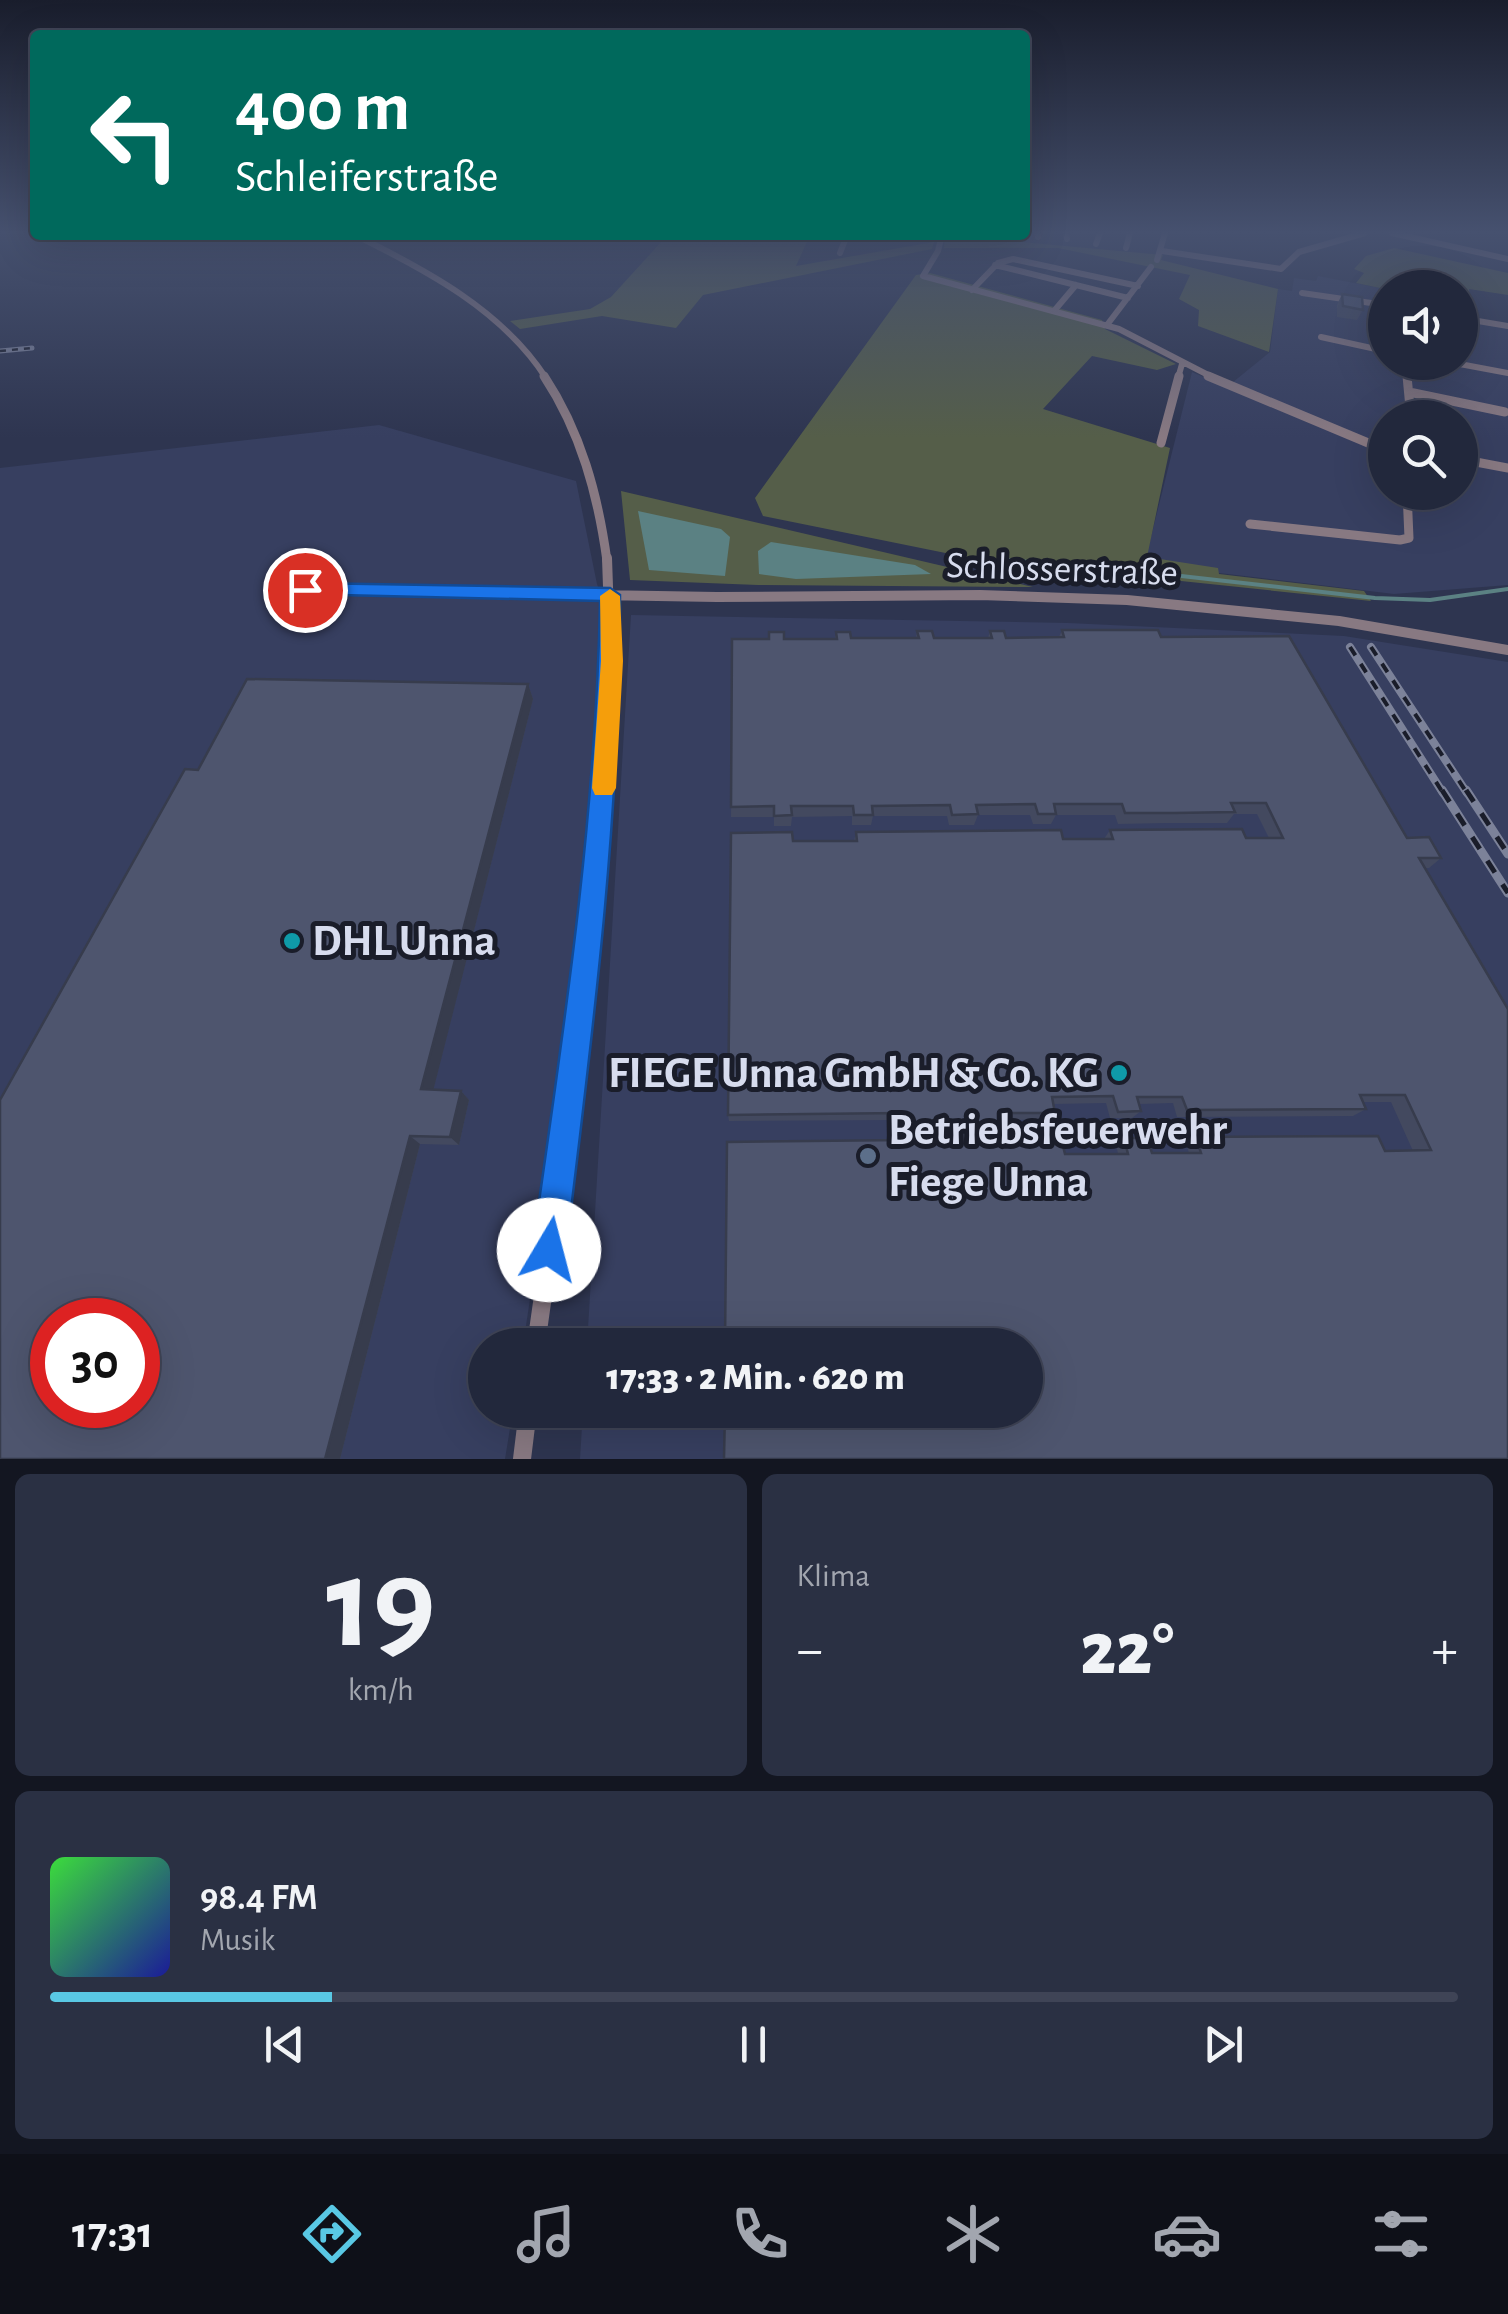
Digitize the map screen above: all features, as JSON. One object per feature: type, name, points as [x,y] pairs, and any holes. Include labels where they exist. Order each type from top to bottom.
[{"type":"street","points":[[471,301],[515,340],[544,375],[570,420],[590,473],[610,595],[609,723],[592,927],[538,1328]]},
{"type":"street","points":[[1017,301],[1107,325],[1182,364],[1368,443]]},
{"type":"street","points":[[1054,310],[1062,301]]},
{"type":"street","points":[[1107,325],[1126,301]]},
{"type":"street","points":[[1478,321],[1508,326]]},
{"type":"street","points":[[1320,337],[1368,347]]},
{"type":"street","points":[[1161,442],[1182,364]]},
{"type":"street","points":[[1478,367],[1508,373]]},
{"type":"street","points":[[1408,380],[1410,400]]},
{"type":"street","points":[[1409,392],[1505,412]]},
{"type":"street","points":[[1478,462],[1508,468]]},
{"type":"street","points":[[1250,524],[1400,540],[1409,538],[1408,510]]},
{"type":"street","points":[[305,590],[610,595]]},
{"type":"street","name":"Schlosserstraße","points":[[610,595],[991,595],[1127,600],[1339,621],[1508,650]]},
{"type":"street","points":[[522,1459],[526,1428]]},
{"type":"shaded area","points":[[604,301],[698,301],[676,328],[602,316],[520,329],[510,321],[590,309]]},
{"type":"shaded area","points":[[897,301],[1033,301],[1102,320],[1105,329],[1176,364],[1157,370],[1092,356],[1043,409],[1170,448],[1147,557],[1218,568],[1219,574],[1364,591],[1371,601],[980,560],[763,516],[755,498]]},
{"type":"shaded area","points":[[1183,301],[1276,301],[1269,352],[1198,326],[1199,310]]},
{"type":"shaded area","points":[[1276,301],[1368,301],[1368,380],[1478,380],[1478,323],[1508,327],[1508,585],[1394,594],[1219,573],[1146,557],[1192,372],[1227,387],[1270,352]]},
{"type":"shaded area","name":"DHL Unna","points":[[379,425],[576,481],[605,607],[601,725],[551,1163],[526,1328],[468,1328],[468,1428],[510,1428],[505,1459],[0,1459],[0,468]]},
{"type":"shaded area","points":[[621,491],[1033,587],[630,580]]},
{"type":"shaded area","points":[[638,511],[721,529],[730,537],[725,576],[649,570]]},
{"type":"shaded area","points":[[771,542],[915,565],[931,574],[796,579],[759,574],[758,551]]},
{"type":"shaded area","name":"FIEGE Unna GmbH & Co. KG","points":[[631,615],[1068,623],[1344,636],[1508,662],[1508,1459],[580,1459],[582,1428],[1043,1428],[1043,1328],[588,1328]]},
{"type":"building","points":[[1343,301],[1362,301],[1363,310],[1343,306]]},
{"type":"building","name":"FIEGE Unna GmbH & Co. KG","points":[[1062,630],[1158,630],[1161,637],[1289,636],[1407,838],[1429,837],[1441,858],[1419,858],[1508,1009],[1508,1459],[724,1459],[725,1428],[1043,1428],[1043,1328],[725,1328],[727,1142],[903,1140],[900,1113],[728,1115],[731,833],[792,832],[793,841],[857,841],[856,832],[1061,830],[1063,839],[1113,839],[1110,830],[1242,829],[1246,838],[1283,838],[1266,803],[1231,803],[1235,812],[1174,813],[1125,813],[1122,804],[1054,804],[1056,814],[1038,814],[1035,804],[976,805],[978,814],[952,815],[950,805],[872,806],[873,815],[854,815],[853,806],[791,806],[792,815],[774,816],[774,806],[731,807],[732,639],[769,639],[769,632],[784,632],[784,639],[837,639],[836,632],[850,632],[851,638],[919,638],[917,631],[932,631],[934,638],[992,638],[990,631],[1004,631],[1006,638],[1064,637]],"holes":[[[1360,1095],[1405,1095],[1431,1150],[1385,1151],[1378,1136],[1196,1137],[1201,1153],[1152,1153],[1147,1138],[1124,1138],[1128,1154],[1065,1154],[1061,1138],[1016,1139],[1011,1113],[1055,1113],[1052,1097],[1113,1096],[1118,1112],[1141,1111],[1137,1097],[1182,1097],[1187,1110],[1366,1109]]]},
{"type":"building","name":"DHL Unna","points":[[247,679],[528,684],[421,1089],[461,1091],[450,1137],[410,1136],[325,1459],[0,1459],[0,1100],[185,769],[198,770]]},
{"type":"waterway","points":[[1017,561],[1008,560],[1125,571]]},
{"type":"waterway","points":[[1137,571],[1375,598],[1430,600],[1508,589]]},
{"type":"railway","points":[[0,351],[32,348]]},
{"type":"railway","points":[[1350,647],[1443,793]]},
{"type":"railway","points":[[1371,647],[1467,793]]},
{"type":"railway","points":[[1442,790],[1508,893]]},
{"type":"railway","points":[[1466,790],[1508,854]]},
{"type":"slow traffic","points":[[604,788],[612,661],[610,596]]},
{"type":"place","name":"DHL Unna","points":[[292,941]]},
{"type":"place","name":"FIEGE Unna GmbH & Co. KG","points":[[1119,1073]]},
{"type":"place","name":"Betriebsfeuerwehr Fiege Unna","points":[[868,1156]]},
{"type":"route","points":[[305,590],[610,595],[609,723],[592,927],[549,1250]]}]
